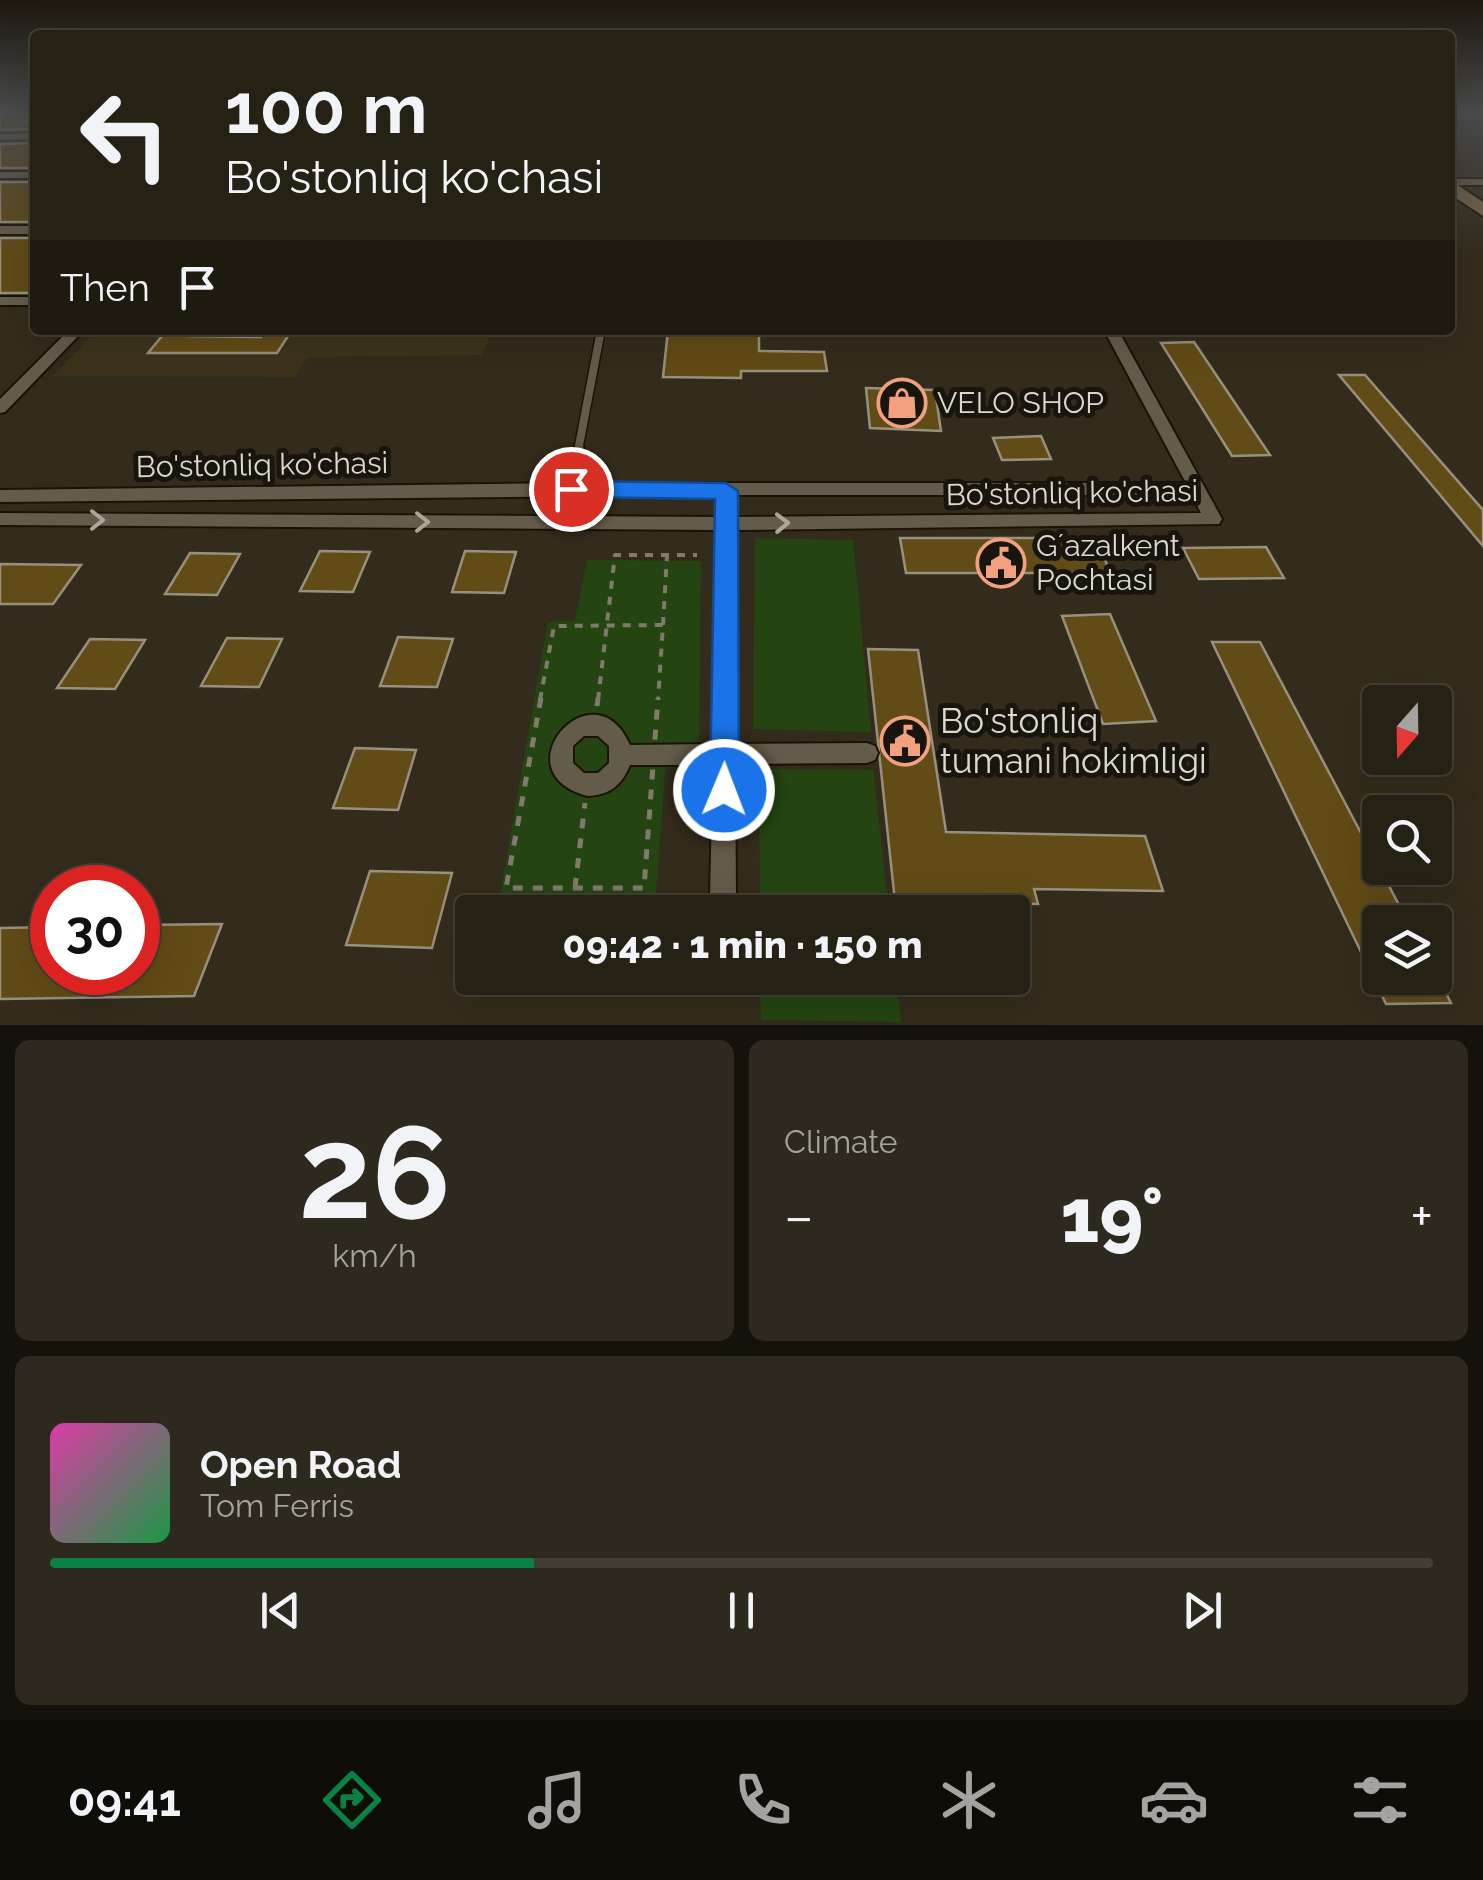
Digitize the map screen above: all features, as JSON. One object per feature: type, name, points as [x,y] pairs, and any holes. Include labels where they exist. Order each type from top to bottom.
[{"type":"main road","points":[[1455,188],[1483,211]]},
{"type":"street","points":[[0,176],[30,176]]},
{"type":"street","points":[[1455,184],[1483,182]]},
{"type":"street","points":[[0,230],[30,230]]},
{"type":"street","points":[[0,301],[30,301]]},
{"type":"street","points":[[0,408],[71,335]]},
{"type":"street","points":[[1114,335],[1198,489]]},
{"type":"street","name":"Bo'stonliq ko'chasi","points":[[0,496],[571,489],[1198,489],[1213,519],[727,524],[0,519]]},
{"type":"street","points":[[723,895],[726,491]]},
{"type":"street","points":[[594,726],[614,732],[620,739],[622,755],[610,776],[587,784],[570,779],[560,764],[568,738],[594,726]]},
{"type":"street","points":[[622,755],[867,752]]},
{"type":"lane","points":[[571,489],[600,335]]},
{"type":"path","points":[[594,726],[615,554],[697,555]]},
{"type":"path","points":[[663,625],[668,555]]},
{"type":"path","points":[[575,888],[587,784]]},
{"type":"shaded area","points":[[92,335],[491,335],[482,355],[308,357],[294,377],[53,376]]},
{"type":"green space","points":[[755,538],[853,540],[871,732],[753,729]]},
{"type":"green space","points":[[587,560],[701,561],[699,744],[667,746],[656,893],[500,895],[548,622],[575,620]]},
{"type":"green space","points":[[759,769],[873,770],[887,895],[760,895]]},
{"type":"green space","points":[[760,995],[899,995],[901,1022],[761,1020]]},
{"type":"building","points":[[0,160],[30,160],[30,168],[0,168]]},
{"type":"building","points":[[0,182],[30,182],[30,222],[0,222]]},
{"type":"building","points":[[0,238],[30,238],[30,293],[0,293]]},
{"type":"building","points":[[163,335],[289,335],[277,353],[148,353]]},
{"type":"building","points":[[667,335],[759,335],[759,351],[824,352],[827,371],[741,371],[741,378],[663,377]]},
{"type":"building","points":[[1194,342],[1270,455],[1232,456],[1161,343]]},
{"type":"building","points":[[1339,375],[1365,375],[1483,510],[1483,546]]},
{"type":"building","name":"VELO SHOP","points":[[866,388],[935,390],[941,431],[870,428]]},
{"type":"building","points":[[1041,436],[1051,459],[1002,460],[993,438]]},
{"type":"building","points":[[900,538],[1097,538],[1110,573],[906,573]]},
{"type":"building","points":[[1266,547],[1284,578],[1199,579],[1183,548]]},
{"type":"building","points":[[320,551],[370,552],[353,592],[300,591]]},
{"type":"building","points":[[465,551],[516,552],[504,593],[452,592]]},
{"type":"building","points":[[190,553],[240,554],[217,595],[165,594]]},
{"type":"building","points":[[0,564],[81,565],[53,604],[0,604]]},
{"type":"building","points":[[1110,614],[1156,721],[1103,724],[1062,616]]},
{"type":"building","points":[[398,637],[453,639],[437,687],[380,686]]},
{"type":"building","points":[[227,638],[282,639],[259,687],[201,686]]},
{"type":"building","points":[[90,639],[145,640],[115,689],[57,688]]},
{"type":"building","points":[[1212,642],[1260,642],[1362,835],[1362,885],[1388,885],[1399,905],[1362,905],[1362,954]]},
{"type":"building","name":"Bo'stonliq tumani hokimligi","points":[[868,649],[918,650],[946,832],[1145,836],[1163,891],[1034,889],[1038,904],[1030,904],[1030,895],[894,895]]},
{"type":"building","points":[[355,748],[416,750],[398,810],[333,808]]},
{"type":"building","points":[[370,871],[452,873],[432,948],[346,945]]},
{"type":"building","points":[[222,924],[194,996],[0,999],[0,928],[30,927],[30,995],[160,995],[160,925]]},
{"type":"building","points":[[1382,995],[1447,995],[1451,1003],[1386,1004]]},
{"type":"place","name":"VELO SHOP","points":[[902,403]]},
{"type":"place","name":"Gʼazalkent Pochtasi","points":[[1001,563]]},
{"type":"place","name":"Bo'stonliq tumani hokimligi","points":[[905,741]]},
{"type":"route","points":[[571,489],[726,491],[724,790]]}]
